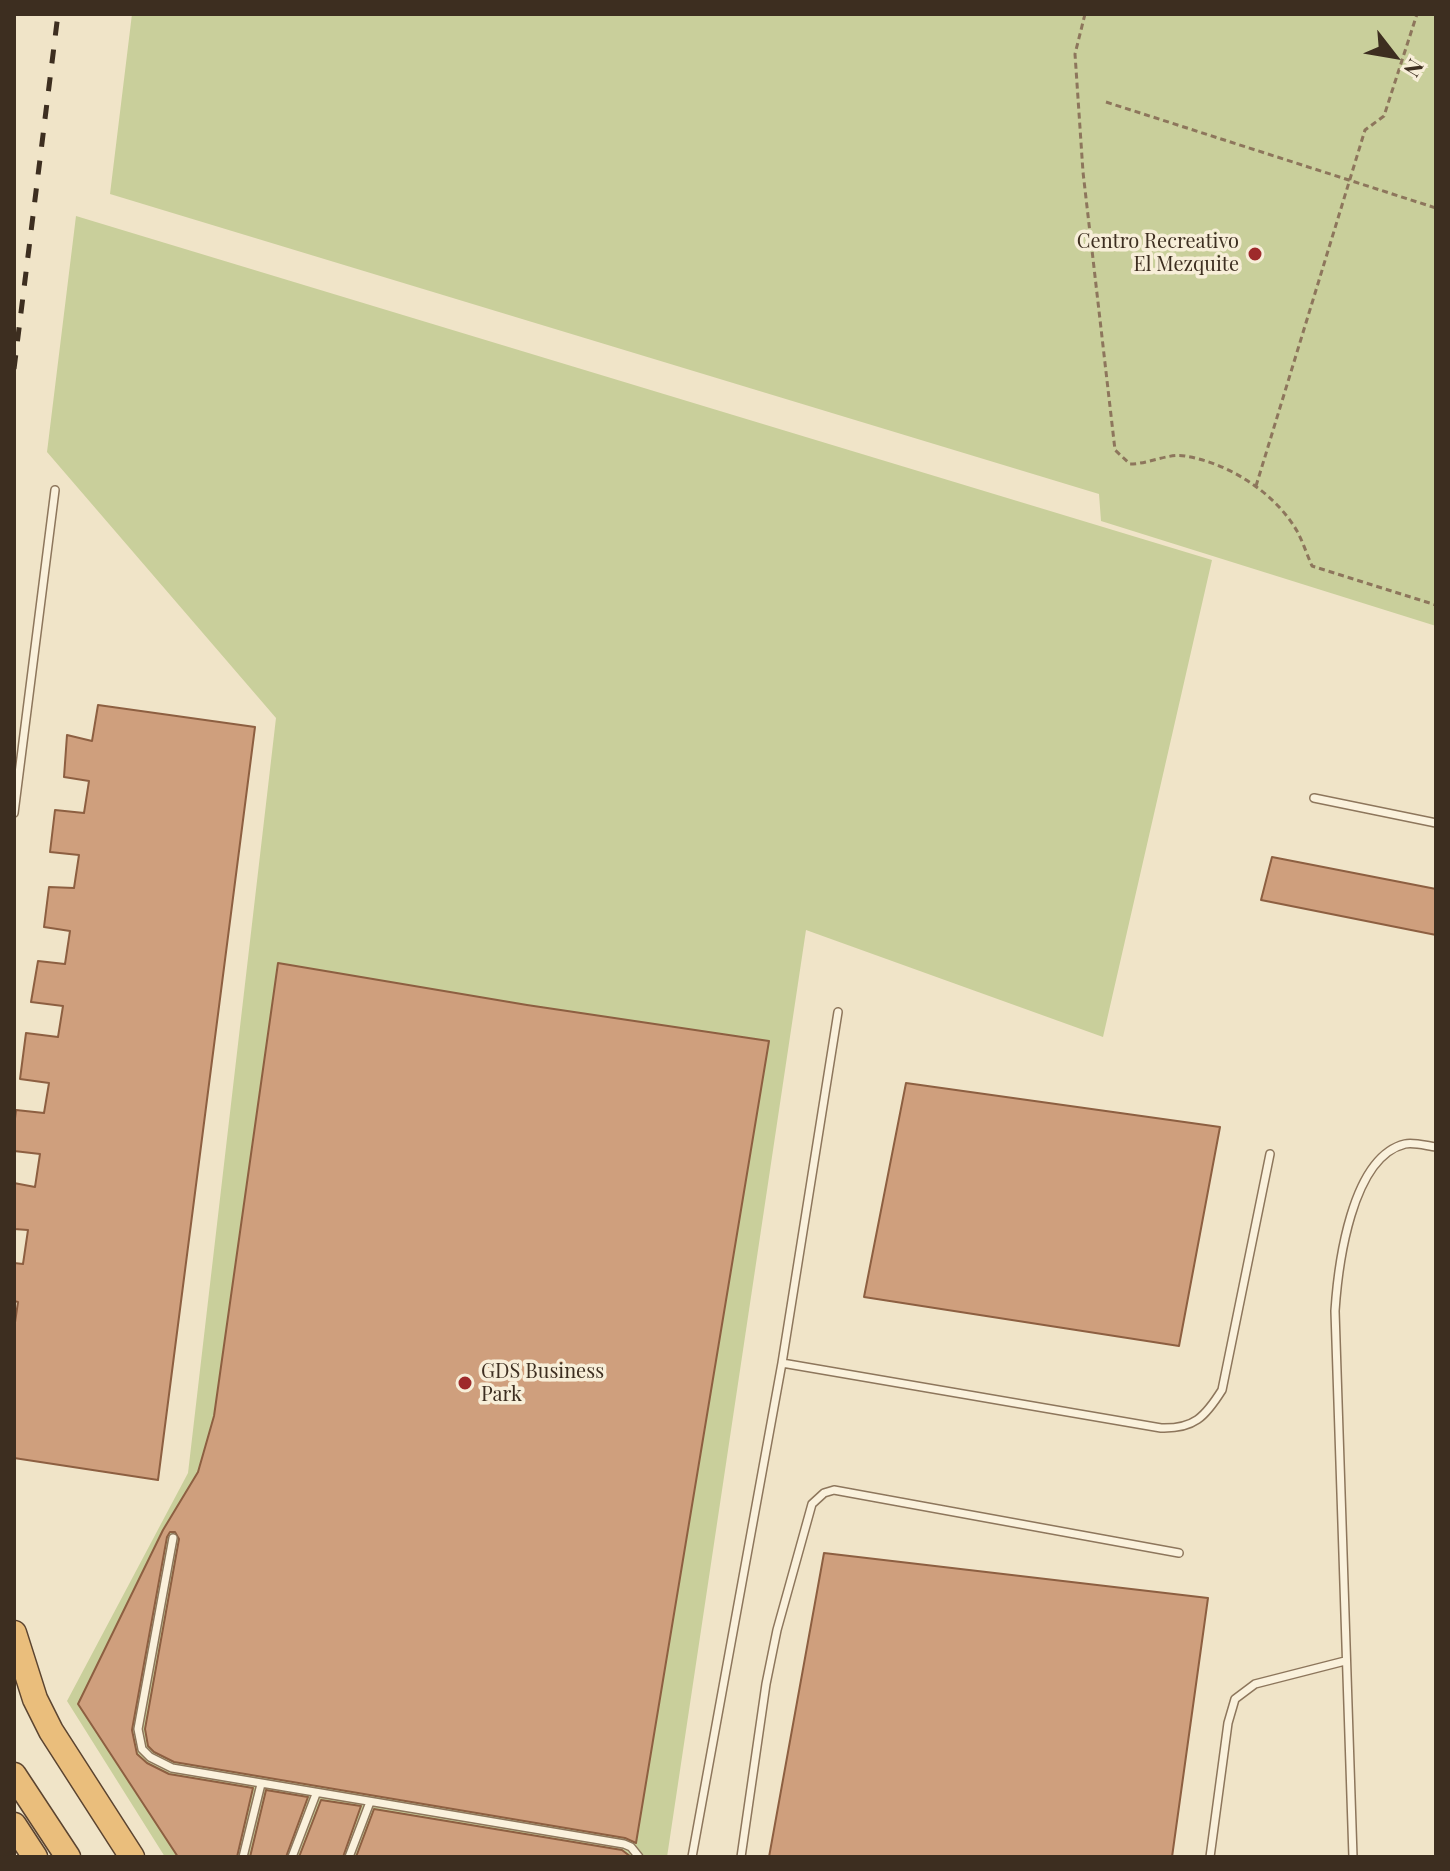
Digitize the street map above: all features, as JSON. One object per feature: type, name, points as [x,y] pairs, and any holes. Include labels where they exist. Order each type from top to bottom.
[{"type":"highway","points":[[14,1633],[35,1699],[51,1731],[132,1857]]},
{"type":"highway","points":[[14,1775],[68,1857]]},
{"type":"highway","points":[[14,1825],[35,1857]]},
{"type":"lane","points":[[14,813],[55,490]]},
{"type":"lane","points":[[1314,798],[1436,823]]},
{"type":"lane","points":[[692,1857],[782,1363],[838,1012]]},
{"type":"lane","points":[[1353,1857],[1335,1311],[1344,1242],[1358,1195],[1379,1160],[1394,1148],[1407,1143],[1436,1147]]},
{"type":"lane","points":[[782,1363],[1161,1428],[1189,1426],[1209,1409],[1222,1390],[1270,1154]]},
{"type":"lane","points":[[741,1857],[771,1656],[809,1512],[818,1497],[834,1490],[1179,1553]]},
{"type":"lane","points":[[173,1538],[138,1729],[139,1740],[150,1757],[172,1768],[624,1844],[639,1857]]},
{"type":"lane","points":[[1210,1857],[1228,1723],[1235,1699],[1255,1684],[1345,1661]]},
{"type":"lane","points":[[243,1857],[261,1784]]},
{"type":"lane","points":[[292,1857],[316,1794]]},
{"type":"lane","points":[[349,1857],[370,1802]]},
{"type":"path","points":[[1085,14],[1075,54],[1083,172],[1115,450],[1130,464],[1148,464],[1164,457],[1184,456],[1218,466],[1256,486],[1277,505],[1297,531],[1312,566],[1436,605]]},
{"type":"path","points":[[1256,486],[1365,130],[1384,116],[1417,14]]},
{"type":"path","points":[[1106,102],[1436,208]]},
{"type":"green space","points":[[132,14],[1436,14],[1436,626],[1101,521],[1099,494],[110,194]]},
{"type":"green space","points":[[76,216],[1212,560],[1103,1037],[806,930],[667,1857],[165,1857],[67,1701],[188,1473],[276,718],[47,452]]},
{"type":"building","points":[[98,705],[255,727],[158,1480],[14,1458],[14,1329],[18,1302],[14,1301],[14,1263],[23,1264],[28,1230],[14,1229],[14,1183],[35,1187],[40,1154],[14,1151],[14,1127],[16,1110],[44,1113],[49,1083],[20,1079],[26,1033],[58,1037],[63,1006],[31,1002],[38,961],[65,964],[70,931],[44,927],[49,887],[74,888],[79,855],[50,852],[55,810],[84,813],[89,781],[64,777],[67,735],[92,741]]},
{"type":"building","points":[[1272,857],[1436,889],[1436,935],[1261,900]]},
{"type":"building","name":"GDS Business Park","points":[[278,963],[527,1005],[769,1041],[636,1843],[625,1838],[174,1762],[154,1752],[148,1746],[145,1729],[179,1539],[175,1532],[170,1532],[167,1537],[132,1730],[137,1754],[169,1774],[253,1788],[237,1857],[178,1857],[78,1704],[163,1530],[198,1472],[214,1416]]},
{"type":"building","points":[[906,1083],[1220,1127],[1179,1346],[864,1297]]},
{"type":"building","points":[[824,1553],[1208,1598],[1172,1857],[769,1857]]},
{"type":"building","points":[[266,1790],[308,1797],[286,1857],[250,1857]]},
{"type":"building","points":[[321,1800],[361,1806],[343,1857],[299,1857]]},
{"type":"building","points":[[374,1809],[622,1850],[631,1857],[356,1857]]},
{"type":"railway","points":[[14,369],[58,14]]},
{"type":"place","name":"Centro Recreativo El Mezquite","points":[[1255,254]]},
{"type":"place","name":"GDS Business Park","points":[[465,1383]]}]
